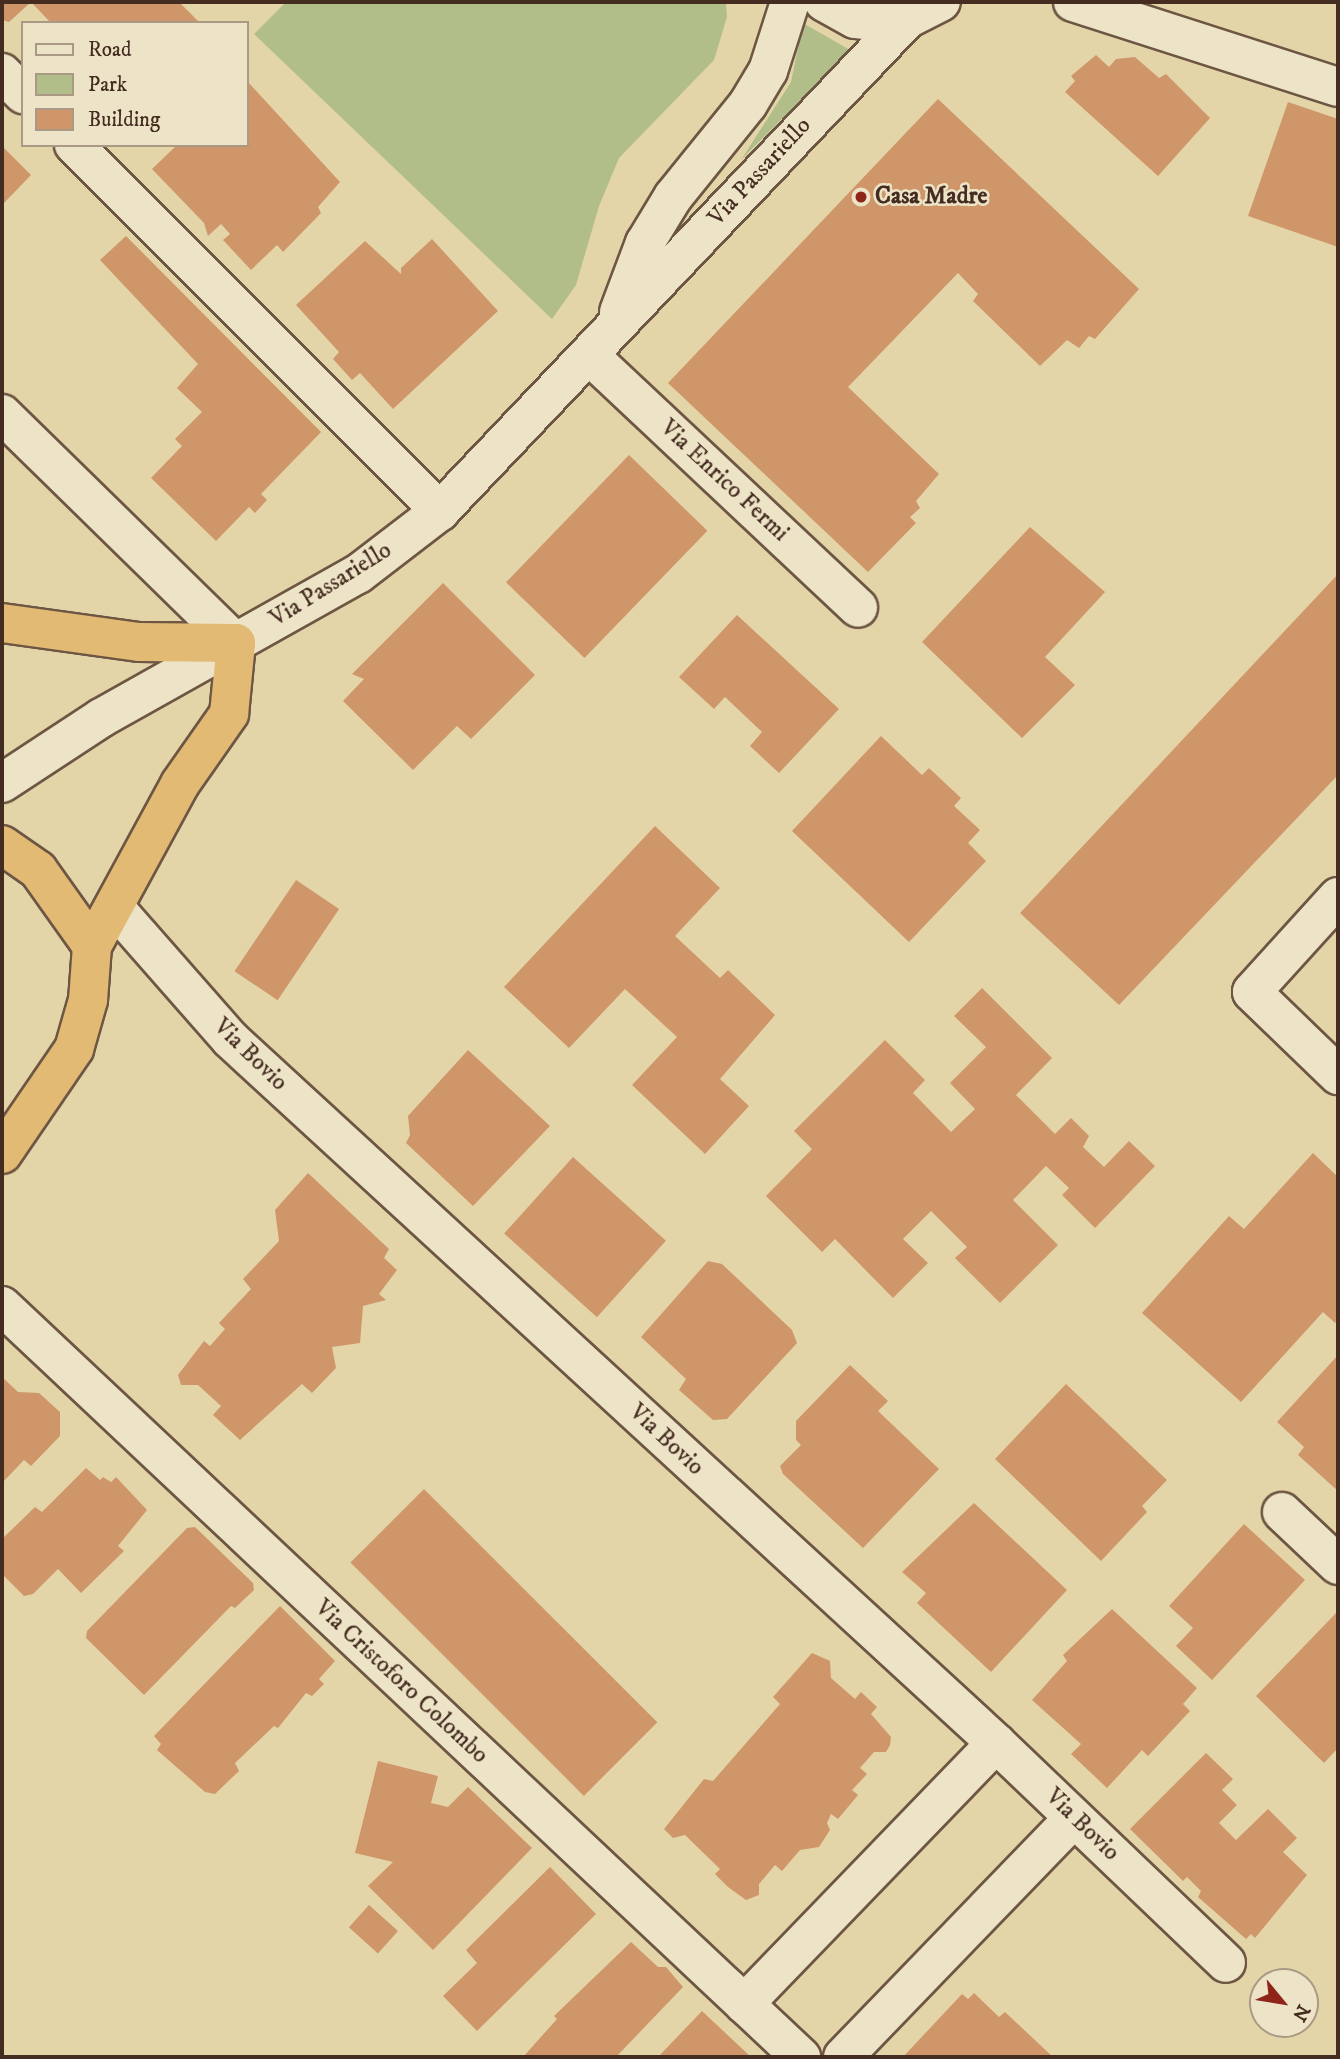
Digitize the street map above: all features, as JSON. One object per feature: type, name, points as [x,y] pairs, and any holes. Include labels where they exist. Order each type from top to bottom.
[{"type":"highway","points":[[2,623],[139,642],[236,643],[229,714],[180,784],[116,908],[92,946],[88,1000],[74,1049],[2,1154]]},
{"type":"highway","points":[[2,845],[38,870],[92,946]]},
{"type":"street","name":"Via Passariello","points":[[602,341],[645,243],[673,197],[748,104],[768,71],[790,2]]},
{"type":"street","name":"Via Passariello","points":[[824,2],[855,19],[907,19]]},
{"type":"street","name":"Via Passariello","points":[[2,783],[101,718],[358,574],[440,511],[907,19],[941,2]]},
{"type":"street","points":[[1073,2],[1338,87]]},
{"type":"street","points":[[2,73],[21,92]]},
{"type":"street","points":[[76,147],[440,511]]},
{"type":"street","name":"Via Enrico Fermi","points":[[602,341],[858,608]]},
{"type":"street","points":[[2,414],[236,643]]},
{"type":"street","points":[[1338,897],[1252,992],[1338,1075]]},
{"type":"street","name":"Via Bovio","points":[[116,908],[230,1039],[996,1743],[1226,1963]]},
{"type":"street","name":"Via Cristoforo Colombo","points":[[2,1306],[801,2057]]},
{"type":"street","points":[[1282,1512],[1338,1565]]},
{"type":"street","points":[[744,2004],[996,1743]]},
{"type":"street","points":[[843,2057],[1074,1818]]},
{"type":"green space","points":[[286,2],[726,2],[727,17],[714,60],[619,158],[599,206],[576,285],[552,319],[254,34]]},
{"type":"green space","points":[[803,23],[850,50],[741,160],[791,82]]},
{"type":"building","points":[[2,2],[31,2],[9,22],[2,20]]},
{"type":"building","points":[[31,2],[179,2],[198,21],[49,21]]},
{"type":"building","points":[[1096,55],[1109,67],[1116,59],[1135,57],[1159,78],[1166,74],[1210,118],[1158,176],[1065,92],[1075,81],[1071,76]]},
{"type":"building","points":[[248,82],[340,182],[318,207],[321,213],[283,252],[277,245],[251,270],[223,240],[230,234],[221,224],[208,236],[204,223],[152,169],[175,147],[248,147]]},
{"type":"building","points":[[938,99],[1139,289],[1095,339],[1089,336],[1079,348],[1067,340],[1040,366],[973,301],[978,294],[958,273],[848,387],[939,474],[916,501],[920,508],[910,517],[916,523],[868,572],[668,383]]},
{"type":"building","points":[[1288,102],[1338,119],[1338,247],[1248,216]]},
{"type":"building","points":[[2,146],[31,175],[2,205]]},
{"type":"building","points":[[126,236],[321,432],[261,494],[267,500],[255,513],[249,507],[216,541],[151,478],[182,446],[175,439],[202,412],[177,388],[198,364],[100,260]]},
{"type":"building","points":[[432,239],[498,311],[393,409],[360,373],[352,380],[333,359],[339,352],[296,305],[365,241],[401,274],[401,268]]},
{"type":"building","points":[[629,455],[707,531],[584,658],[506,582]]},
{"type":"building","points":[[1030,527],[1105,592],[1045,657],[1075,685],[1022,738],[922,642]]},
{"type":"building","points":[[1338,574],[1338,775],[1119,1005],[1020,913]]},
{"type":"building","points":[[443,583],[535,675],[471,739],[457,726],[413,770],[343,701],[364,679],[352,674]]},
{"type":"building","points":[[737,615],[839,709],[779,773],[750,746],[762,732],[725,697],[714,709],[679,677]]},
{"type":"building","points":[[881,736],[922,775],[929,768],[961,798],[954,806],[980,830],[968,843],[986,861],[909,942],[792,831]]},
{"type":"building","points":[[655,826],[720,888],[675,936],[720,978],[728,970],[775,1015],[720,1079],[749,1106],[705,1154],[632,1085],[677,1037],[625,989],[569,1048],[504,987]]},
{"type":"building","points":[[296,880],[339,909],[278,1000],[234,971]]},
{"type":"building","points":[[982,988],[1052,1058],[1016,1095],[1055,1134],[1071,1118],[1089,1136],[1083,1147],[1104,1167],[1129,1141],[1155,1166],[1095,1228],[1062,1195],[1069,1188],[1046,1166],[1013,1200],[1058,1245],[1000,1303],[955,1258],[967,1247],[931,1211],[903,1239],[928,1263],[893,1298],[835,1239],[822,1252],[766,1196],[812,1149],[794,1131],[885,1040],[925,1080],[913,1093],[951,1132],[975,1109],[950,1083],[986,1047],[954,1016]]},
{"type":"building","points":[[468,1050],[550,1126],[473,1206],[406,1143],[410,1135],[408,1116]]},
{"type":"building","points":[[1313,1153],[1338,1177],[1338,1319],[1335,1323],[1323,1312],[1241,1402],[1142,1313],[1229,1216],[1244,1229]]},
{"type":"building","points":[[573,1157],[666,1241],[597,1317],[504,1234]]},
{"type":"building","points":[[308,1173],[389,1249],[384,1258],[397,1270],[379,1294],[386,1300],[363,1306],[360,1343],[332,1347],[336,1368],[312,1393],[302,1384],[240,1440],[213,1415],[221,1406],[198,1385],[181,1385],[178,1375],[204,1341],[210,1346],[225,1329],[219,1323],[251,1289],[243,1279],[279,1241],[275,1210]]},
{"type":"building","points":[[708,1261],[722,1264],[792,1330],[797,1343],[727,1419],[713,1420],[679,1390],[686,1379],[641,1337]]},
{"type":"building","points":[[1338,1355],[1338,1491],[1298,1455],[1304,1447],[1277,1422]]},
{"type":"building","points":[[850,1365],[888,1401],[878,1411],[939,1469],[863,1548],[783,1474],[780,1466],[801,1445],[796,1440],[796,1421]]},
{"type":"building","points":[[2,1377],[18,1392],[39,1393],[60,1412],[60,1436],[31,1466],[24,1460],[2,1483]]},
{"type":"building","points":[[1066,1384],[1167,1480],[1142,1506],[1147,1512],[1101,1561],[995,1459]]},
{"type":"building","points":[[86,1468],[100,1480],[103,1477],[111,1482],[116,1477],[147,1510],[118,1546],[124,1551],[81,1593],[58,1569],[33,1594],[24,1596],[2,1574],[2,1539],[35,1507],[42,1512]]},
{"type":"building","points":[[424,1489],[657,1722],[584,1796],[350,1563]]},
{"type":"building","points":[[974,1503],[1067,1590],[991,1672],[917,1603],[926,1593],[902,1572]]},
{"type":"building","points":[[1244,1524],[1305,1580],[1212,1680],[1176,1646],[1193,1628],[1169,1606]]},
{"type":"building","points":[[195,1527],[253,1583],[254,1590],[235,1608],[231,1606],[144,1695],[86,1638],[87,1631],[187,1528]]},
{"type":"building","points":[[280,1606],[335,1661],[319,1679],[324,1684],[312,1696],[306,1693],[278,1728],[274,1726],[235,1763],[239,1771],[215,1794],[205,1792],[157,1750],[161,1744],[154,1736]]},
{"type":"building","points":[[1112,1609],[1197,1688],[1183,1704],[1190,1711],[1148,1756],[1142,1750],[1107,1788],[1071,1754],[1081,1744],[1032,1700],[1067,1661],[1063,1655]]},
{"type":"building","points":[[1338,1611],[1338,1748],[1324,1763],[1256,1696]]},
{"type":"building","points":[[812,1653],[830,1661],[831,1678],[855,1699],[861,1692],[877,1707],[871,1714],[891,1737],[890,1745],[886,1752],[874,1752],[860,1768],[867,1774],[852,1790],[858,1795],[838,1819],[831,1814],[827,1823],[830,1830],[819,1847],[800,1850],[782,1871],[775,1865],[759,1884],[759,1895],[746,1900],[715,1874],[720,1869],[685,1835],[673,1838],[664,1829],[704,1779],[713,1781],[780,1704],[773,1697]]},
{"type":"building","points":[[1206,1753],[1233,1779],[1222,1790],[1237,1805],[1219,1823],[1236,1840],[1268,1809],[1297,1838],[1283,1852],[1307,1875],[1255,1938],[1251,1934],[1246,1939],[1198,1897],[1201,1891],[1187,1877],[1183,1881],[1130,1829]]},
{"type":"building","points":[[378,1761],[438,1776],[431,1803],[448,1807],[468,1787],[532,1848],[433,1950],[368,1886],[393,1862],[355,1853]]},
{"type":"building","points":[[550,1867],[596,1914],[477,2031],[443,1996],[477,1963],[466,1950]]},
{"type":"building","points":[[369,1905],[398,1931],[378,1953],[349,1927]]},
{"type":"building","points":[[631,1942],[658,1967],[666,1967],[683,1987],[616,2057],[523,2057],[557,2019],[554,2016]]},
{"type":"building","points":[[974,1993],[999,2017],[1005,2012],[1053,2057],[903,2057],[962,1994],[968,1999]]},
{"type":"building","points":[[702,2011],[751,2057],[658,2057]]},
{"type":"place","name":"Casa Madre","points":[[861,197]]}]
